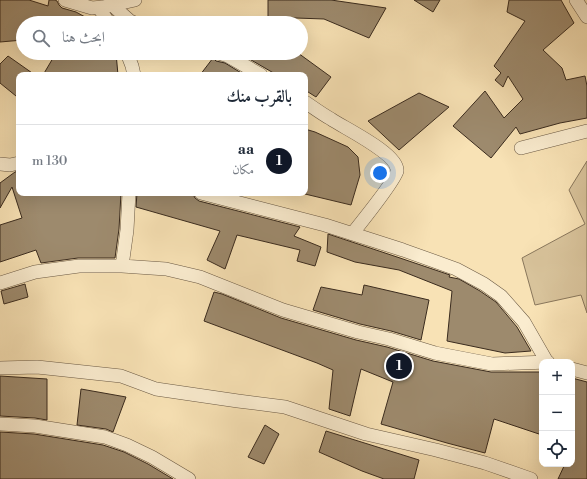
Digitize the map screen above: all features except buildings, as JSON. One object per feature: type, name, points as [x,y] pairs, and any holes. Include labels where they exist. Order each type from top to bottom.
[{"type":"street","points":[[65,0],[92,8],[135,0]]},
{"type":"street","points":[[576,0],[587,17]]},
{"type":"street","points":[[104,5],[107,16]]},
{"type":"street","points":[[104,5],[122,16]]},
{"type":"street","points":[[130,60],[133,72]]},
{"type":"street","points":[[235,60],[256,72]]},
{"type":"street","points":[[308,104],[330,119],[370,142],[389,156],[396,164],[397,170],[391,183],[352,234]]},
{"type":"street","points":[[521,148],[587,131]]},
{"type":"street","points":[[0,164],[16,163]]},
{"type":"street","points":[[122,266],[127,230],[129,196]]},
{"type":"street","points":[[213,196],[325,224],[456,269],[484,284],[501,296],[524,322],[545,359]]},
{"type":"street","points":[[0,283],[36,272],[79,266],[122,266],[166,269],[200,277],[283,310],[434,353],[492,364],[539,362]]},
{"type":"street","points":[[0,368],[37,366],[121,376],[156,389],[285,407],[366,434],[485,463],[530,479]]},
{"type":"street","points":[[575,370],[587,373]]},
{"type":"street","points":[[0,424],[35,426],[105,438],[127,444],[189,479]]},
{"type":"shaded area","points":[[587,161],[587,313],[581,295],[535,305],[522,258],[585,224],[569,190]]},
{"type":"place","name":"aa","points":[[399,366]]}]
